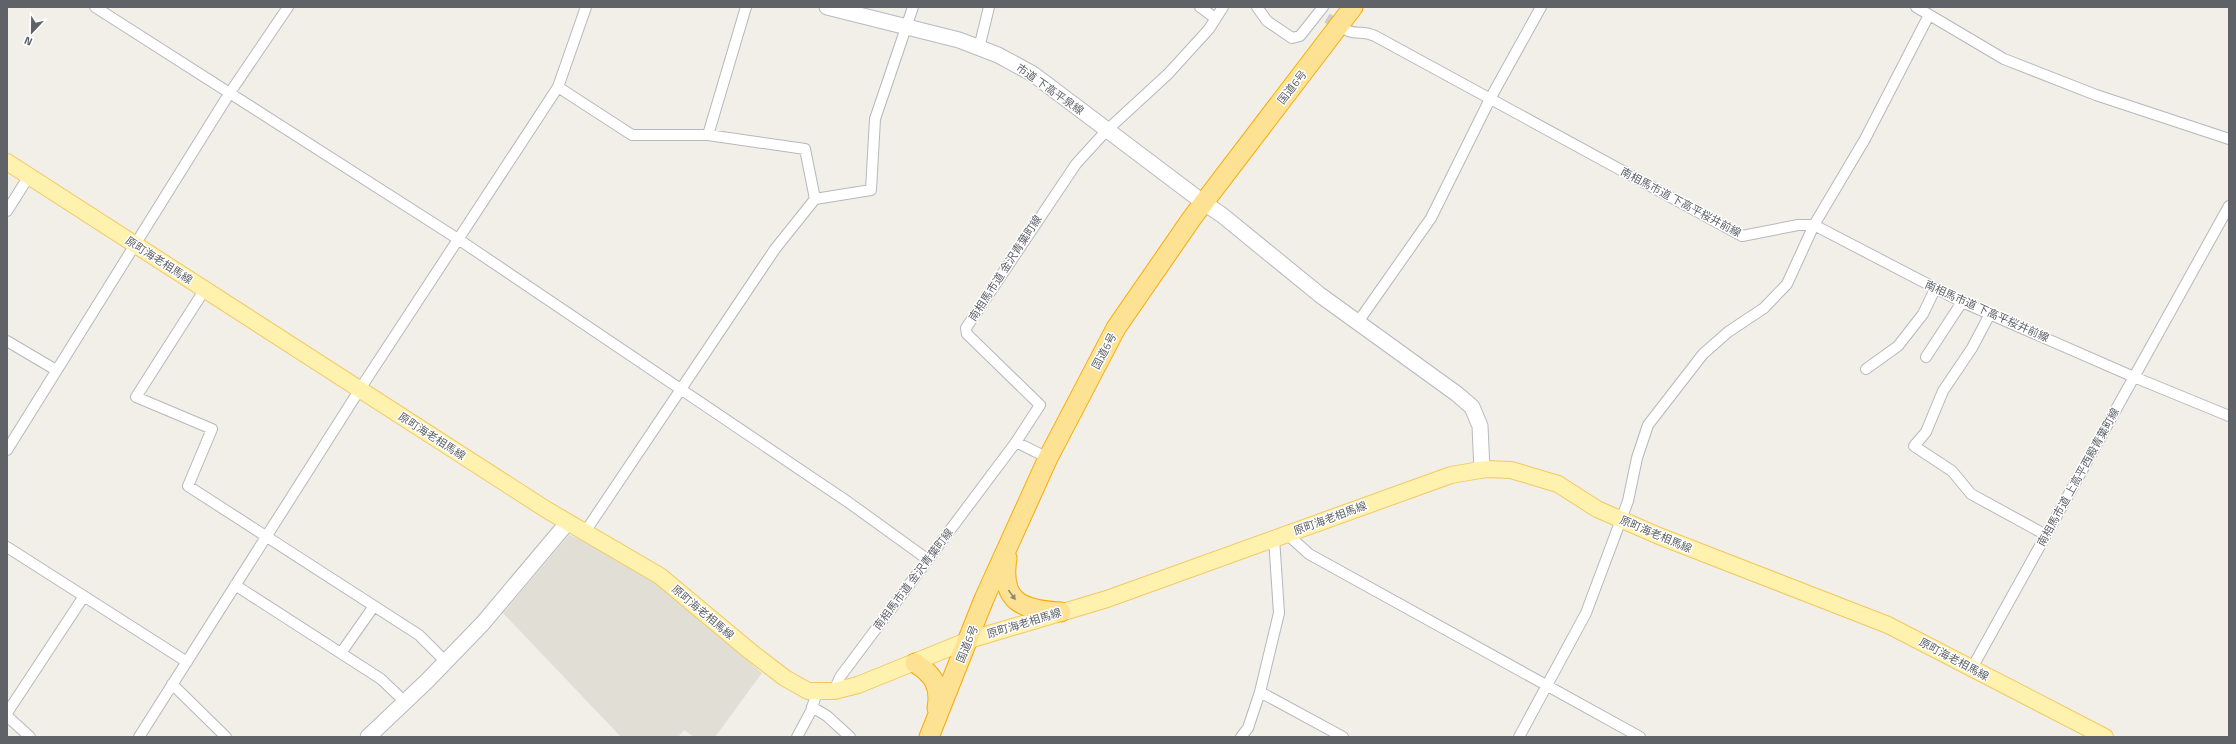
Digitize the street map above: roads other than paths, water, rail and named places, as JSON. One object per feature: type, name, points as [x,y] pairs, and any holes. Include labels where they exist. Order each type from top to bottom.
[{"type":"highway","name":"国道6号","points":[[929,737],[969,640],[984,599],[1048,458],[1116,328],[1148,279],[1204,203],[1353,7]]},
{"type":"highway","points":[[1009,544],[1005,579],[1011,595],[1025,607],[1061,612]]},
{"type":"highway","points":[[915,663],[930,674],[937,684],[938,697],[936,717]]},
{"type":"main road","name":"原町海老相馬線","points":[[7,162],[568,522],[660,576],[751,652],[815,700],[834,691],[858,685],[915,663],[969,640],[1107,599],[1414,486],[1451,475],[1482,470],[1511,470],[1540,477],[1558,484],[1597,508],[1621,519],[1716,559],[1868,616],[2104,737]]},
{"type":"street","points":[[95,7],[458,239],[848,502],[927,559]]},
{"type":"street","points":[[8,446],[230,94],[288,7]]},
{"type":"street","points":[[139,737],[360,389],[558,88],[586,7]]},
{"type":"street","points":[[708,134],[746,7]]},
{"type":"street","name":"市道 下高平泉線","points":[[827,7],[906,27],[979,48],[998,55],[1033,74],[1106,131],[1222,215],[1320,295],[1457,394],[1472,408],[1480,426],[1482,470]]},
{"type":"street","points":[[584,532],[775,249],[815,199],[871,190],[874,119],[913,7]]},
{"type":"street","points":[[979,48],[990,7]]},
{"type":"street","points":[[1200,7],[1215,18]]},
{"type":"street","name":"南相馬市道 金沢青葉町線","points":[[834,691],[840,677],[1016,442],[1040,405],[966,334],[965,330],[1076,164],[1106,131],[1168,74],[1209,29],[1223,7]]},
{"type":"street","points":[[1257,7],[1267,21],[1292,38],[1300,36],[1323,12]]},
{"type":"street","points":[[1358,322],[1431,218],[1490,99],[1541,7]]},
{"type":"street","points":[[1916,7],[2004,59],[2096,95],[2229,139]]},
{"type":"street","points":[[1519,737],[1586,613],[1609,556],[1628,501],[1637,458],[1648,426],[1703,354],[1728,332],[1764,308],[1782,290],[1814,225],[1865,139],[1929,15]]},
{"type":"street","name":"南相馬市道 下高平桜井前線","points":[[1348,31],[1356,33],[1365,31],[1742,236],[1798,225],[1814,225],[1962,302],[2134,376]]},
{"type":"street","points":[[558,88],[632,135],[708,134],[805,149],[815,199]]},
{"type":"street","points":[[7,210],[29,176]]},
{"type":"street","name":"南相馬市道 上高平西殿青葉町線","points":[[1972,668],[2229,206]]},
{"type":"street","points":[[205,289],[136,397],[212,429],[188,486],[419,635],[446,662]]},
{"type":"street","points":[[1866,369],[1898,346],[1920,318],[1935,289]]},
{"type":"street","points":[[1926,356],[1962,302]]},
{"type":"street","points":[[1990,314],[1972,348],[1943,391],[1926,432],[1914,446],[1952,471],[1971,494],[2046,535]]},
{"type":"street","points":[[7,341],[56,370]]},
{"type":"street","points":[[2134,376],[2229,416]]},
{"type":"street","points":[[1016,442],[1048,458]]},
{"type":"street","points":[[368,737],[446,662],[483,623],[568,522]]},
{"type":"street","points":[[1280,536],[1309,554],[1640,737]]},
{"type":"street","points":[[1240,737],[1248,728],[1260,692],[1280,613],[1280,536]]},
{"type":"street","points":[[7,547],[187,662]]},
{"type":"street","points":[[235,585],[381,679],[405,702]]},
{"type":"street","points":[[7,712],[84,596]]},
{"type":"street","points":[[341,654],[374,606]]},
{"type":"street","points":[[172,684],[226,737]]},
{"type":"street","points":[[1260,692],[1343,737]]},
{"type":"street","points":[[797,737],[815,700],[827,716],[850,737]]},
{"type":"street","points":[[7,716],[30,737]]},
{"type":"tunnel","points":[[1327,18],[1342,27]]}]
